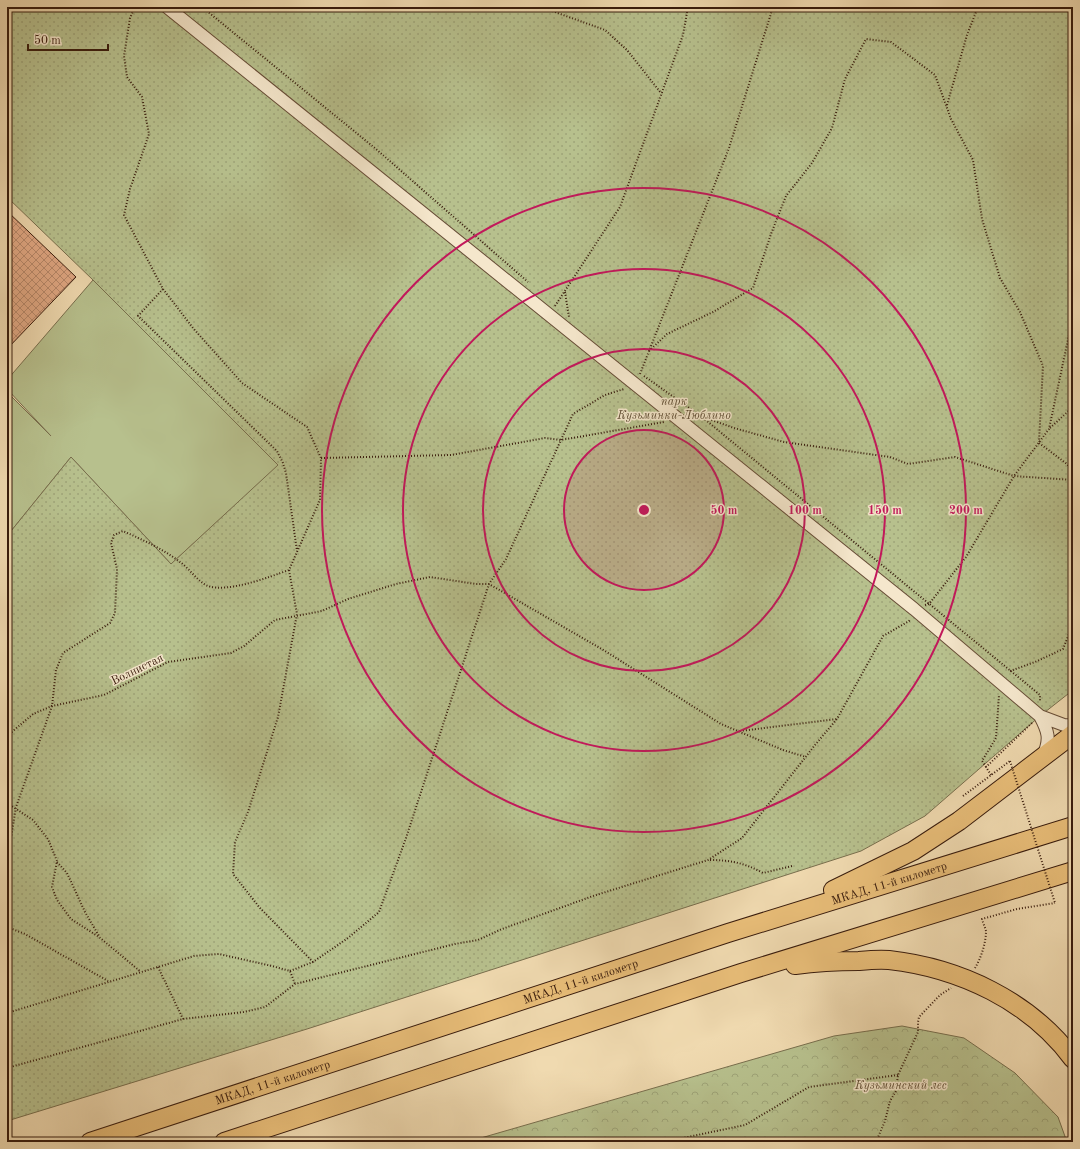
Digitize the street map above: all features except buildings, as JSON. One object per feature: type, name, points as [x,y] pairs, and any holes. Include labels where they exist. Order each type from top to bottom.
[{"type":"highway","points":[[728,932],[834,890],[913,851],[959,821],[1073,734]]},
{"type":"highway","name":"МКАД, 11-й километр","points":[[90,1142],[728,932],[1073,826]]},
{"type":"highway","points":[[224,1142],[741,972],[1073,871]]},
{"type":"highway","points":[[741,972],[818,961],[888,960],[930,967],[967,979],[1003,997],[1037,1021],[1073,1060]]},
{"type":"lane","points":[[167,7],[914,609],[1040,716],[1052,722],[1073,726]]},
{"type":"lane","points":[[1040,716],[1048,736],[1048,746],[1043,757]]},
{"type":"path","points":[[135,7],[130,18],[124,56],[127,77],[142,97],[149,134],[130,189],[124,215],[163,288],[193,328],[242,383],[307,427],[321,458],[320,500],[289,570],[298,614],[278,717],[248,812],[235,842],[233,874],[260,908],[313,962]]},
{"type":"path","points":[[202,7],[376,149],[531,285]]},
{"type":"path","points":[[541,7],[605,30],[627,50],[662,94]]},
{"type":"path","points":[[560,310],[555,306],[564,290],[620,207],[683,35],[688,7]]},
{"type":"path","points":[[640,373],[729,148],[773,7]]},
{"type":"path","points":[[947,106],[967,35],[978,7]]},
{"type":"path","points":[[648,352],[667,334],[713,312],[753,288],[771,234],[786,196],[812,163],[832,128],[845,80],[866,39],[891,42],[935,75],[951,119],[973,160],[982,219],[1000,278],[1020,312],[1043,366],[1039,443]]},
{"type":"path","points":[[163,288],[138,316],[277,452],[286,473],[297,552]]},
{"type":"path","points":[[564,290],[569,317],[565,313]]},
{"type":"path","points":[[1049,429],[1073,316]]},
{"type":"path","points":[[635,368],[702,417],[1040,695],[1040,716],[986,767]]},
{"type":"path","points":[[7,1013],[194,956],[219,954],[272,966],[290,972],[313,962],[348,938],[379,912],[406,838],[489,584],[506,559],[573,414],[605,395],[636,385]]},
{"type":"path","points":[[7,1068],[182,1019],[244,1012],[265,1007],[295,984],[455,944],[478,940],[502,929],[593,896],[708,860],[742,838],[837,719],[883,636],[909,621],[914,609],[929,604],[966,557],[1014,476],[1049,429],[1073,407]]},
{"type":"path","points":[[702,417],[784,442],[890,457],[908,464],[955,457],[1014,476],[1073,480]]},
{"type":"path","points":[[321,458],[451,455],[545,438],[561,440],[678,419]]},
{"type":"path","points":[[1039,443],[1067,464],[1073,471]]},
{"type":"path","points":[[7,862],[16,808],[52,706],[56,670],[63,653],[110,623],[115,612],[117,569],[111,543],[114,535],[123,531],[163,550],[182,563],[208,586],[226,587],[254,582],[289,570]]},
{"type":"path","points":[[298,614],[322,610],[348,598],[396,584],[430,577],[476,584],[489,584],[604,651],[721,724],[783,750],[806,757]]},
{"type":"path","name":"Волнистая","points":[[7,736],[33,714],[52,706],[104,695],[168,662],[231,653],[244,646],[275,620],[298,614]]},
{"type":"path","points":[[1010,671],[1035,662],[1063,649],[1073,624]]},
{"type":"path","points":[[991,775],[982,761],[996,738],[999,682]]},
{"type":"path","points":[[739,732],[837,719]]},
{"type":"path","points":[[876,1142],[885,1120],[890,1101],[896,1091],[898,1075],[918,1032],[919,1017],[940,995],[967,979],[979,961],[986,931],[982,919],[1017,909],[1055,903],[1010,761],[963,796]]},
{"type":"path","points":[[7,803],[34,820],[48,839],[57,861],[67,872],[85,912],[99,937]]},
{"type":"path","points":[[708,860],[723,860],[748,865],[763,873],[792,866]]},
{"type":"path","points":[[57,861],[52,887],[57,900],[71,919],[99,937],[141,972]]},
{"type":"path","points":[[7,927],[26,934],[108,982]]},
{"type":"path","points":[[158,967],[182,1019]]},
{"type":"path","points":[[290,972],[295,984]]},
{"type":"path","points":[[664,1142],[745,1125],[809,1088],[898,1075]]},
{"type":"green space","name":"парк Кузьминки-Люблино","points":[[7,7],[1073,7],[1073,690],[1040,716],[925,816],[861,851],[307,1029],[7,1121],[7,536],[71,457],[171,564],[278,465],[93,280],[7,197]]},
{"type":"green space","points":[[93,280],[279,465],[171,564],[71,457],[7,536],[7,392],[51,436],[7,389],[7,380]]},
{"type":"green space","name":"Кузьминский лес","points":[[902,1026],[964,1038],[1015,1073],[1058,1117],[1067,1142],[467,1142],[834,1036]]}]
